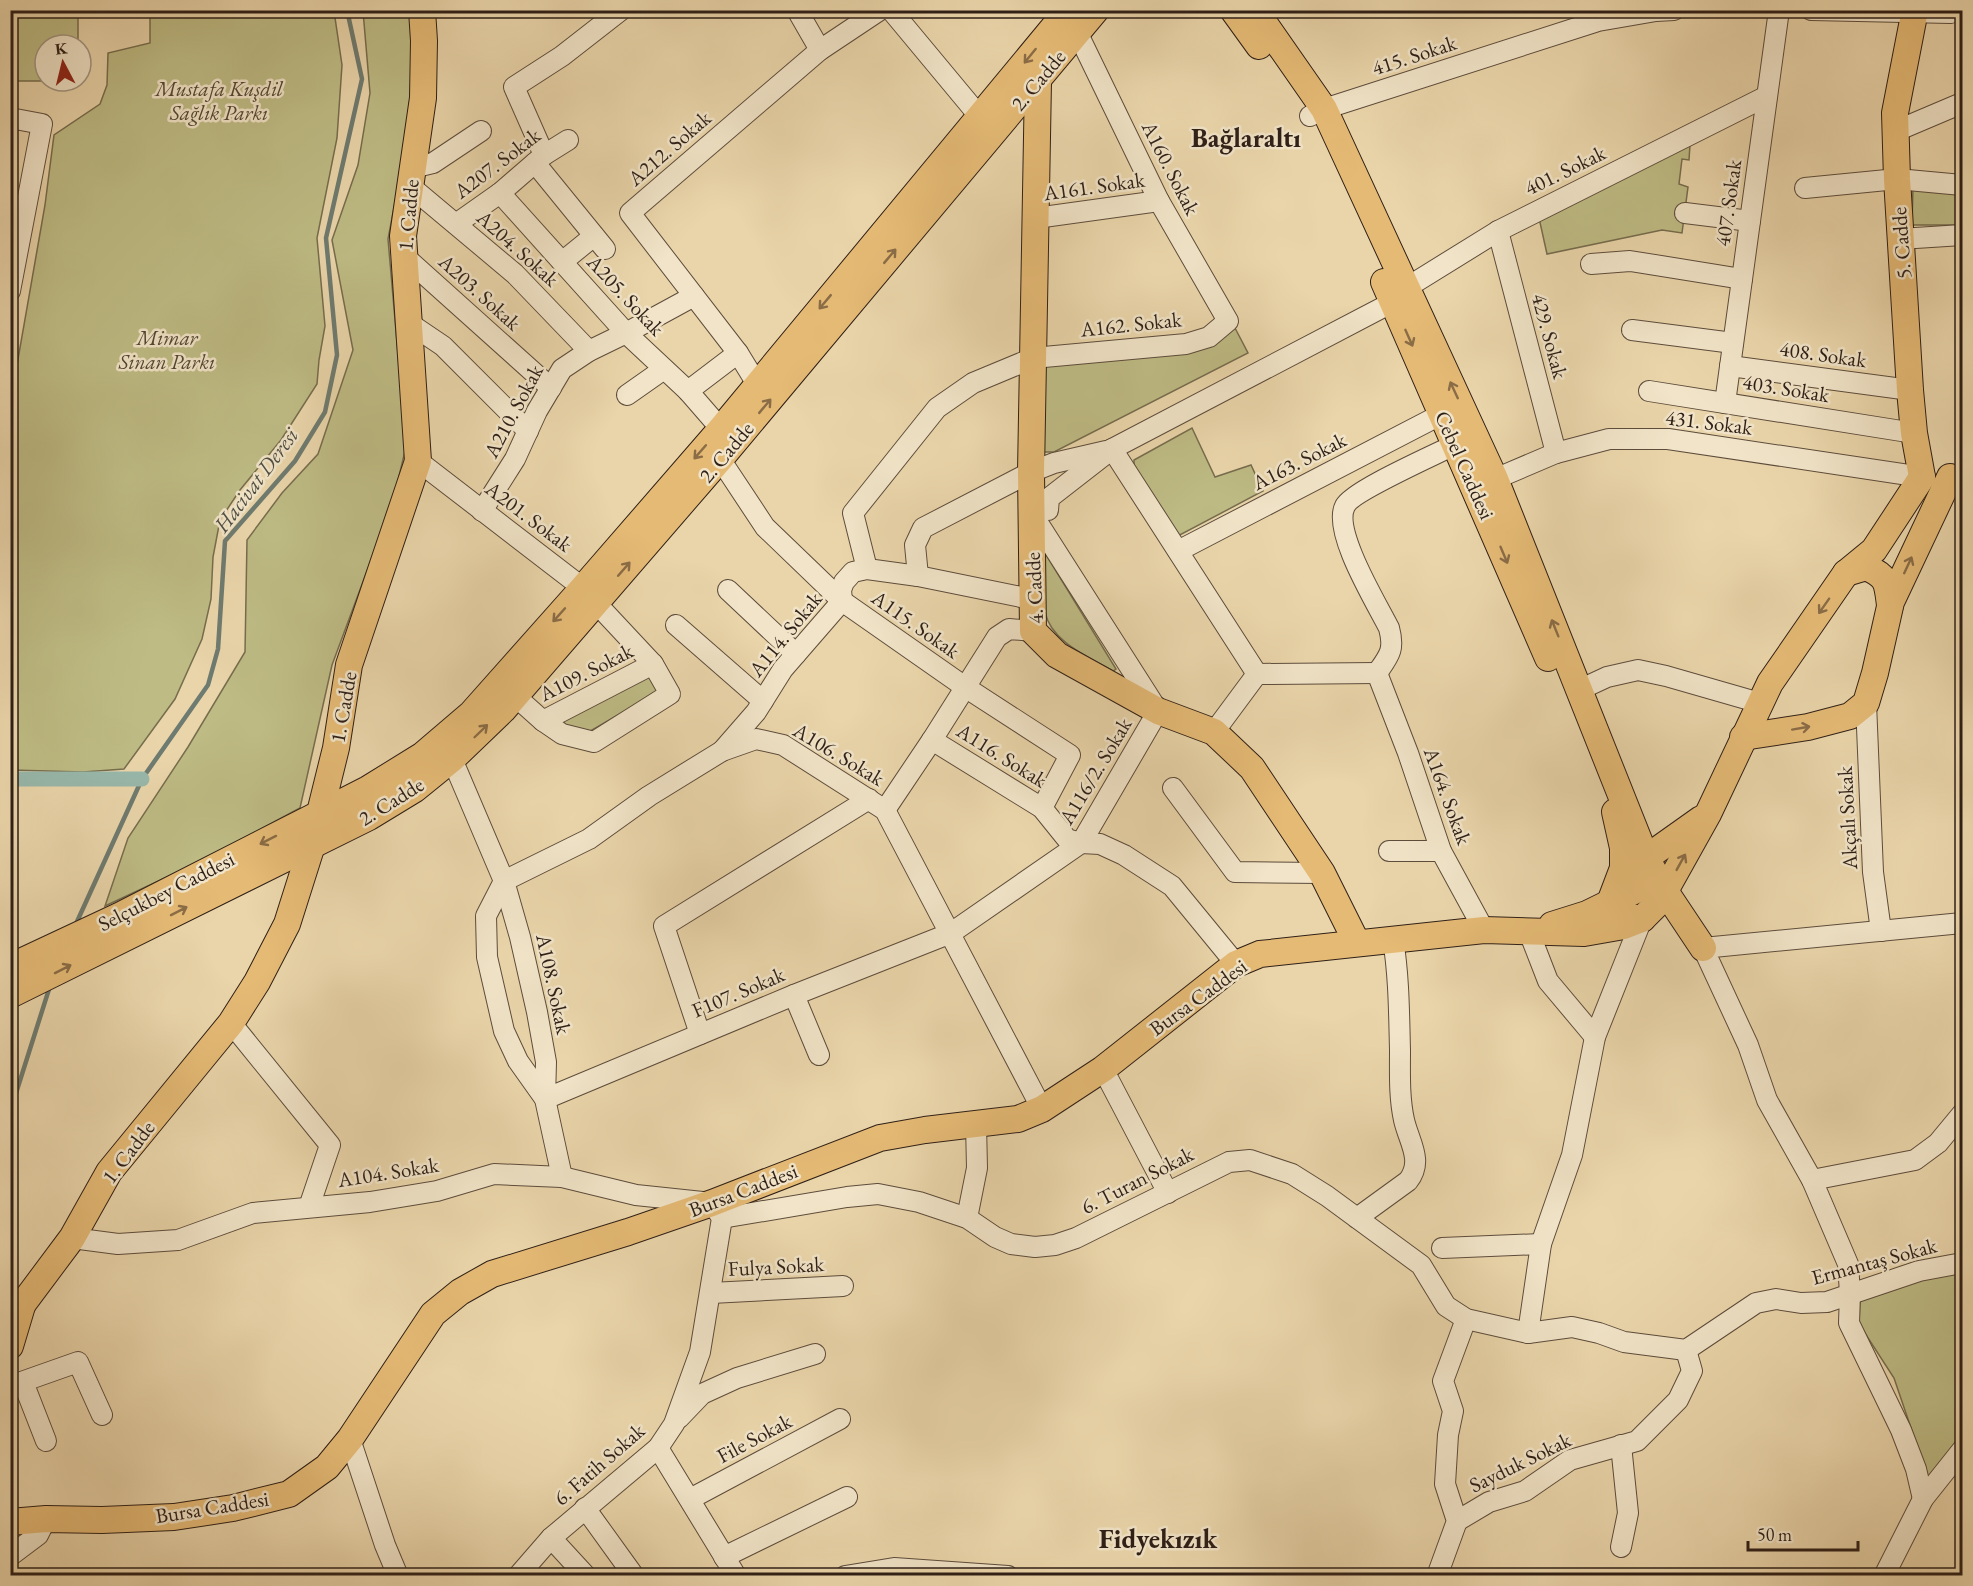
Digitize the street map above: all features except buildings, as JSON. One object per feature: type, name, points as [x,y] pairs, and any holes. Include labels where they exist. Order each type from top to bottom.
[{"type":"main road","name":"1. Cadde","points":[[10,1346],[17,1313],[72,1238],[109,1172],[231,1023],[257,982],[287,924],[312,845],[336,748],[350,665],[418,461],[403,236],[423,98],[422,10]]},
{"type":"main road","name":"2. Cadde","points":[[312,845],[369,818],[415,789],[452,759],[503,710],[589,595],[720,429],[1068,10]]},
{"type":"main road","name":"2. Cadde","points":[[320,814],[368,789],[423,755],[471,714],[589,595],[720,459],[1096,10]]},
{"type":"main road","name":"5. Cadde","points":[[1915,11],[1895,112],[1896,179],[1910,390],[1914,433],[1922,477]]},
{"type":"main road","name":"Cebel Caddesi","points":[[1245,13],[1317,112],[1399,295],[1616,816],[1623,849],[1623,868],[1609,904]]},
{"type":"main road","name":"4. Cadde","points":[[1038,81],[1031,472],[1042,514],[1031,599],[1033,631],[1057,655],[1158,711],[1214,732],[1252,768],[1322,873],[1357,943]]},
{"type":"main road","name":"Cebel Caddesi","points":[[1455,428],[1495,479],[1646,858],[1703,948]]},
{"type":"main road","points":[[1609,904],[1613,914],[1642,919],[1656,905],[1708,814],[1743,737],[1770,683],[1846,573],[1874,550],[1922,477],[1956,477],[1890,605],[1866,703],[1850,716],[1808,727],[1743,737]]},
{"type":"main road","points":[[1846,573],[1866,567],[1881,574],[1888,586],[1890,605]]},
{"type":"main road","points":[[336,748],[340,782],[344,789],[353,791],[368,789]]},
{"type":"main road","name":"Selçukbey Caddesi","points":[[10,995],[123,926],[320,814]]},
{"type":"main road","points":[[1529,932],[1587,914],[1640,888],[1646,858],[1708,814]]},
{"type":"main road","name":"Selçukbey Caddesi","points":[[10,967],[245,878],[312,845]]},
{"type":"main road","points":[[245,878],[267,872],[277,872],[289,885],[294,902]]},
{"type":"main road","name":"Bursa Caddesi","points":[[10,1522],[46,1519],[102,1520],[174,1517],[234,1508],[289,1494],[327,1467],[350,1439],[433,1314],[460,1292],[492,1274],[628,1232],[717,1211],[880,1138],[1018,1119],[1042,1109],[1103,1069],[1236,964],[1260,954],[1484,930],[1584,933],[1624,926],[1642,919]]},
{"type":"street","points":[[562,262],[600,242],[540,159],[514,87],[562,56],[621,10]]},
{"type":"street","points":[[797,10],[820,50]]},
{"type":"street","name":"A212. Sokak","points":[[757,384],[738,353],[630,213],[820,50],[880,10]]},
{"type":"street","points":[[891,10],[980,117]]},
{"type":"street","name":"415. Sokak","points":[[1317,112],[1598,21],[1656,10],[1674,10]]},
{"type":"street","name":"407. Sokak","points":[[1725,403],[1779,10]]},
{"type":"street","points":[[1811,10],[1951,13],[1957,10]]},
{"type":"street","name":"A160. Sokak","points":[[1078,33],[1159,201],[1228,321]]},
{"type":"street","name":"401. Sokak","points":[[1112,449],[1399,295],[1498,231],[1767,96]]},
{"type":"street","points":[[1896,130],[1962,103]]},
{"type":"street","points":[[10,118],[42,124],[10,291]]},
{"type":"street","points":[[411,177],[481,131]]},
{"type":"street","name":"A207. Sokak","points":[[456,224],[568,140]]},
{"type":"street","name":"A204. Sokak","points":[[411,177],[456,224],[515,274],[589,351]]},
{"type":"street","points":[[1805,188],[1896,179],[1962,185]]},
{"type":"street","name":"A205. Sokak","points":[[500,193],[626,333],[688,391],[720,429]]},
{"type":"street","name":"A161. Sokak","points":[[1036,218],[1159,201]]},
{"type":"street","points":[[1684,213],[1750,221]]},
{"type":"street","name":"429. Sokak","points":[[1498,231],[1556,453]]},
{"type":"street","points":[[1900,239],[1962,235]]},
{"type":"street","name":"A203. Sokak","points":[[404,256],[551,388]]},
{"type":"street","points":[[1591,264],[1630,261],[1742,279]]},
{"type":"street","name":"A210. Sokak","points":[[482,511],[515,459],[537,411],[562,369],[589,351],[694,296]]},
{"type":"street","name":"A162. Sokak","points":[[867,569],[853,513],[938,408],[973,382],[1033,358],[1186,344],[1209,337],[1228,321]]},
{"type":"street","points":[[409,323],[443,346],[528,431]]},
{"type":"street","points":[[1632,330],[1733,343]]},
{"type":"street","points":[[688,391],[738,353]]},
{"type":"street","name":"408. Sokak","points":[[1730,366],[1910,390]]},
{"type":"street","points":[[627,395],[664,369]]},
{"type":"street","name":"403. Sokak","points":[[1649,391],[1914,433]]},
{"type":"street","points":[[1257,674],[1377,673],[1391,654],[1393,640],[1345,539],[1342,522],[1345,506],[1455,428]]},
{"type":"street","name":"A163. Sokak","points":[[1178,551],[1455,428]]},
{"type":"street","name":"431. Sokak","points":[[1495,479],[1556,453],[1610,439],[1668,439],[1922,477]]},
{"type":"street","points":[[918,576],[915,545],[923,528],[1031,472],[1054,463],[1112,449]]},
{"type":"street","points":[[1112,449],[1042,514],[1158,711]]},
{"type":"street","points":[[1112,449],[1257,674]]},
{"type":"street","name":"A115. Sokak","points":[[720,459],[765,527],[842,601],[965,687],[1070,755],[1042,808]]},
{"type":"street","name":"A201. Sokak","points":[[418,461],[589,595],[653,664],[670,694],[594,742],[562,734],[543,721]]},
{"type":"street","points":[[867,569],[918,576],[1031,599]]},
{"type":"street","name":"A114. Sokak","points":[[722,751],[756,712],[783,669],[842,601],[841,590],[844,582],[853,573],[867,569]]},
{"type":"street","points":[[728,590],[796,654]]},
{"type":"street","points":[[676,625],[763,701]]},
{"type":"street","points":[[885,810],[997,637],[1008,629],[1033,631]]},
{"type":"street","name":"A109. Sokak","points":[[515,696],[543,721],[653,664]]},
{"type":"street","points":[[1580,690],[1607,677],[1638,670],[1760,703]]},
{"type":"street","name":"A164. Sokak","points":[[1377,673],[1408,753],[1441,851],[1484,930]]},
{"type":"street","points":[[1214,732],[1257,674]]},
{"type":"street","name":"Akçalı Sokak","points":[[1866,703],[1873,872],[1881,931]]},
{"type":"street","name":"A116/2. Sokak","points":[[951,933],[1081,843],[1158,711]]},
{"type":"street","name":"A106. Sokak","points":[[504,881],[589,839],[649,796],[722,751],[756,740],[783,745],[885,810],[1042,1109]]},
{"type":"street","name":"A116. Sokak","points":[[932,740],[1042,808],[1067,839],[1081,843],[1100,844],[1124,855],[1172,886],[1236,964]]},
{"type":"street","name":"A108. Sokak","points":[[452,759],[504,881],[520,937],[546,1062],[545,1099],[562,1177]]},
{"type":"street","points":[[1173,788],[1234,872],[1322,873]]},
{"type":"street","points":[[700,1034],[664,926],[868,800]]},
{"type":"street","points":[[1389,851],[1441,851]]},
{"type":"street","name":"A108. Sokak","points":[[504,881],[486,916],[487,957],[504,1031],[518,1061],[545,1099]]},
{"type":"street","points":[[1642,919],[1595,1037],[1572,1155],[1541,1244],[1528,1333],[1572,1327],[1624,1342],[1686,1350]]},
{"type":"street","points":[[1923,1499],[1916,1469],[1901,1430],[1849,1323],[1848,1264],[1812,1180],[1767,1100],[1748,1045],[1703,948],[1962,922]]},
{"type":"street","points":[[1529,932],[1548,981],[1595,1037]]},
{"type":"street","name":"F107. Sokak","points":[[545,1099],[794,995],[951,933]]},
{"type":"street","points":[[1357,1218],[1408,1181],[1416,1164],[1401,1100],[1399,975],[1393,939]]},
{"type":"street","points":[[794,995],[819,1055]]},
{"type":"street","points":[[231,1023],[330,1145],[309,1207]]},
{"type":"street","points":[[1103,1069],[1168,1193]]},
{"type":"street","points":[[1812,1180],[1915,1160],[1938,1143],[1962,1114]]},
{"type":"street","points":[[967,1218],[977,1168],[976,1124]]},
{"type":"street","name":"6. Turan Sokak","points":[[717,1211],[878,1194],[919,1202],[967,1218],[995,1237],[1011,1244],[1035,1247],[1055,1245],[1076,1238],[1229,1162],[1250,1160],[1292,1174],[1357,1218],[1420,1265],[1446,1305],[1466,1319],[1528,1333]]},
{"type":"street","name":"A104. Sokak","points":[[72,1238],[118,1244],[178,1240],[253,1213],[370,1202],[437,1191],[494,1174],[562,1177],[717,1211]]},
{"type":"street","name":"6. Fatih Sokak","points":[[518,1575],[551,1538],[658,1448],[674,1424],[700,1352],[711,1293],[717,1211]]},
{"type":"street","points":[[1442,1248],[1541,1244]]},
{"type":"street","name":"Ermantaş Sokak","points":[[1686,1350],[1756,1303],[1776,1299],[1801,1303],[1827,1302],[1919,1271],[1962,1263]]},
{"type":"street","name":"Fulya Sokak","points":[[711,1293],[843,1286]]},
{"type":"street","points":[[1438,1575],[1456,1521],[1445,1484],[1448,1436],[1453,1411],[1443,1382],[1466,1319]]},
{"type":"street","name":"Sayduk Sokak","points":[[1456,1521],[1489,1502],[1525,1491],[1570,1460],[1637,1441],[1678,1400],[1692,1371],[1686,1350]]},
{"type":"street","points":[[674,1424],[702,1394],[737,1378],[815,1354]]},
{"type":"street","points":[[46,1441],[16,1384],[78,1362],[102,1415]]},
{"type":"street","name":"File Sokak","points":[[690,1499],[840,1419]]},
{"type":"street","points":[[350,1439],[385,1545],[398,1575]]},
{"type":"street","points":[[1621,1445],[1628,1513],[1621,1547]]},
{"type":"street","points":[[658,1448],[736,1575]]},
{"type":"street","points":[[1884,1575],[1923,1499],[1962,1450]]},
{"type":"street","points":[[724,1557],[847,1497]]},
{"type":"street","points":[[585,1508],[634,1575]]},
{"type":"street","points":[[10,1556],[38,1535],[46,1519]]},
{"type":"street","points":[[551,1538],[586,1575]]},
{"type":"street","points":[[845,1575],[894,1568],[1008,1575]]},
{"type":"green space","points":[[10,11],[78,11],[78,33],[33,33],[33,81],[11,81]]},
{"type":"green space","name":"Mimar Sinan Parkı","points":[[150,11],[334,11],[342,65],[337,138],[317,238],[325,326],[317,384],[281,440],[240,490],[220,520],[213,557],[211,599],[202,639],[175,699],[124,769],[83,772],[11,770],[11,399],[45,205],[54,135],[100,104],[107,85],[108,53],[150,43]]},
{"type":"green space","points":[[363,11],[412,11],[414,36],[410,98],[400,176],[388,239],[406,447],[393,501],[332,665],[300,808],[195,864],[105,906],[128,838],[188,747],[245,652],[247,540],[282,493],[318,454],[353,350],[332,240],[358,165],[370,93]]},
{"type":"green space","points":[[1690,145],[1689,160],[1682,159],[1679,184],[1688,187],[1682,233],[1662,230],[1547,254],[1539,218]]},
{"type":"green space","points":[[1913,186],[1962,193],[1962,225],[1912,225]]},
{"type":"green space","points":[[1235,328],[1248,353],[1054,452],[1043,452],[1040,373],[1048,365]]},
{"type":"green space","points":[[1192,428],[1215,477],[1251,465],[1263,491],[1176,537],[1134,468],[1134,460]]},
{"type":"green space","points":[[1045,553],[1116,669],[1113,671],[1072,648],[1049,623],[1045,612],[1043,591],[1043,556]]},
{"type":"green space","points":[[649,674],[661,690],[587,733],[570,730],[561,719]]},
{"type":"green space","points":[[1962,1271],[1962,1441],[1928,1478],[1894,1378],[1859,1324],[1860,1298],[1925,1277]]},
{"type":"waterway","name":"Hacivat Deresi","points":[[75,926],[142,779],[208,685],[218,649],[225,541],[295,461],[325,412],[337,355],[326,238],[362,79],[347,10]]},
{"type":"waterway","points":[[10,779],[142,779]]},
{"type":"waterway","name":"Hacivat Deresi","points":[[10,1112],[50,986]]},
{"type":"district","name":"Bağlaraltı","points":[[1246,137]]},
{"type":"district","name":"Fidyekızık","points":[[1158,1538]]},
{"type":"park label","name":"Mustafa Kuşdil Sağlık Parkı","points":[[219,100]]}]
